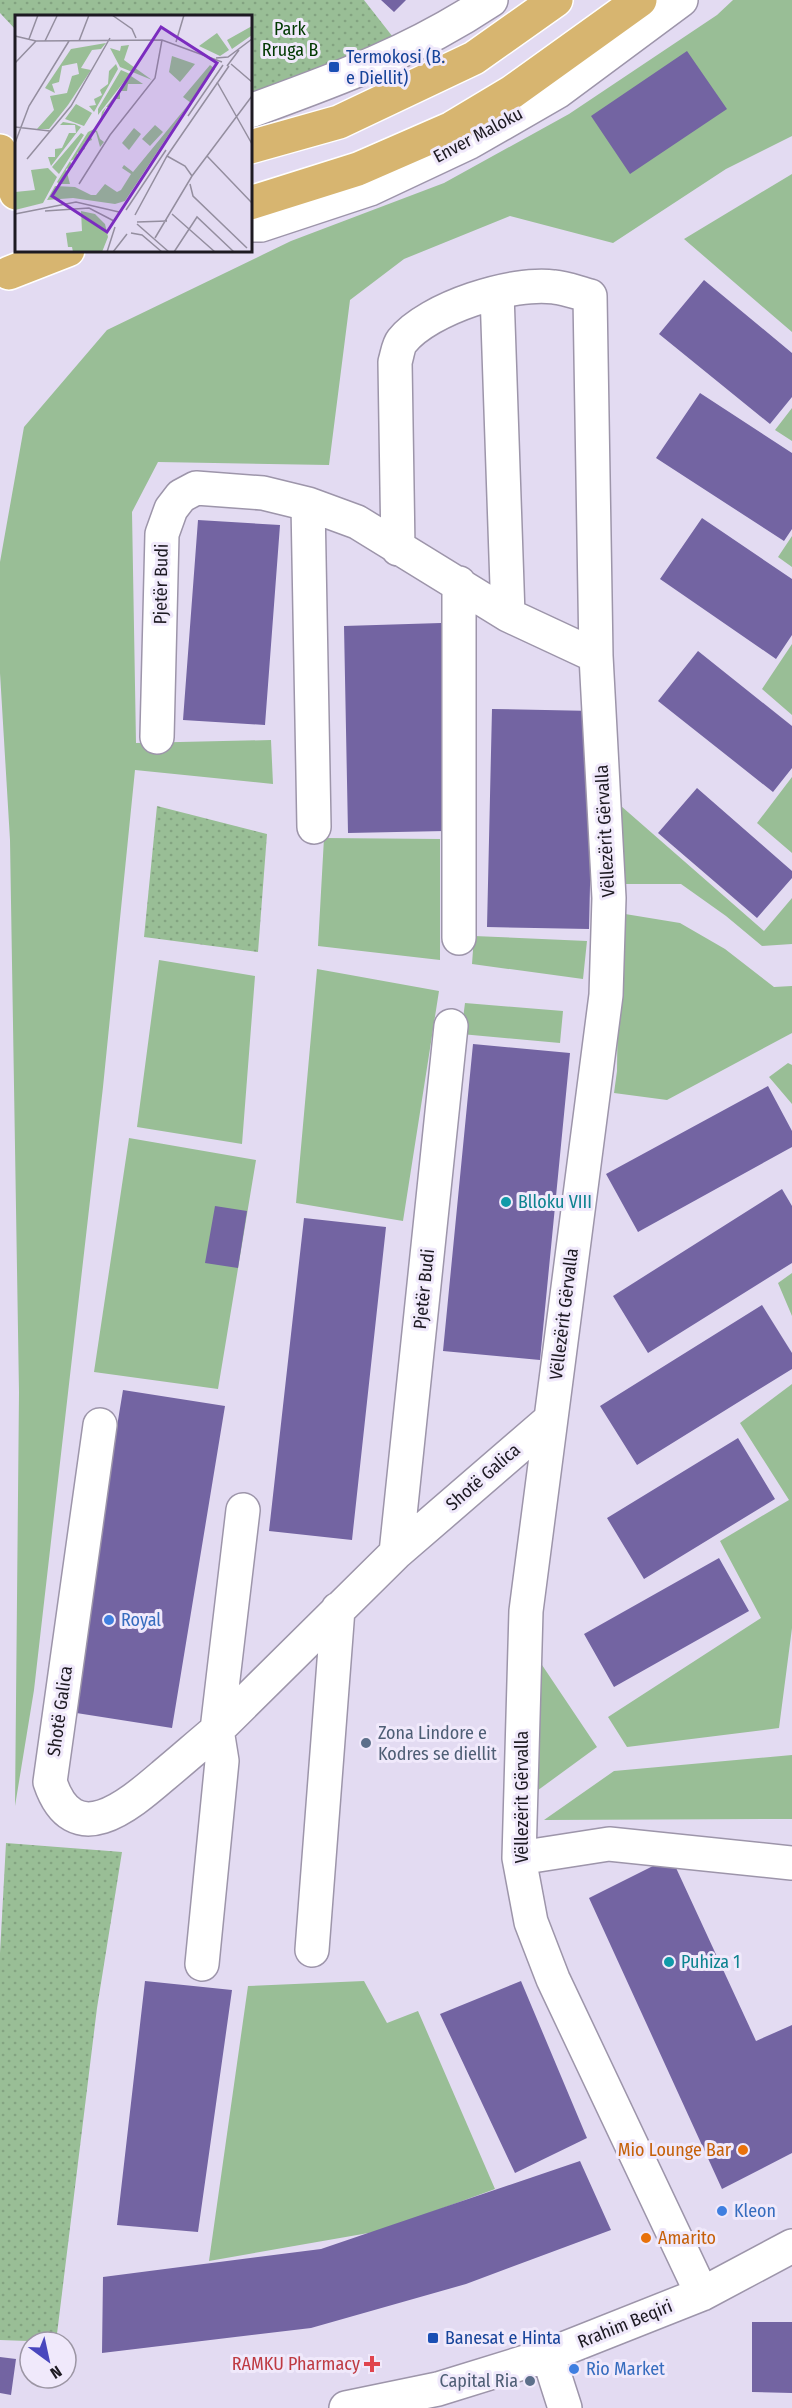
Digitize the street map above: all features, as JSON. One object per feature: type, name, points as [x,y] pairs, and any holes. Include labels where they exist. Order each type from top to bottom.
[{"type":"main road","points":[[252,146],[339,122],[474,58],[556,0]]},
{"type":"main road","name":"Enver Maloku","points":[[252,202],[358,169],[452,128],[512,92],[640,0]]},
{"type":"main road","points":[[7,156],[15,189]]},
{"type":"main road","points":[[13,269],[62,252]]},
{"type":"street","points":[[252,110],[364,69],[448,28],[491,0]]},
{"type":"street","name":"Enver Maloku","points":[[252,225],[261,225],[370,189],[470,142],[557,92],[681,0]]},
{"type":"street","name":"Vëllezërit Gërvalla","points":[[496,293],[519,287],[554,286],[590,296],[596,656],[609,898],[606,995],[526,1611],[519,1857],[531,1922],[553,1979],[702,2294]]},
{"type":"street","points":[[398,549],[395,362],[400,343],[412,330],[438,315],[496,293],[508,615]]},
{"type":"street","name":"Pjetër Budi","points":[[157,736],[162,534],[171,509],[181,496],[196,488],[263,493],[308,504],[357,522],[508,615],[596,656]]},
{"type":"street","points":[[308,504],[314,827]]},
{"type":"street","points":[[459,583],[459,938]]},
{"type":"street","name":"Pjetër Budi","points":[[396,1553],[452,1026]]},
{"type":"street","name":"Shotë Galica","points":[[100,1425],[50,1782],[62,1807],[75,1816],[104,1818],[124,1808],[217,1730],[396,1553],[550,1420]]},
{"type":"street","points":[[202,1964],[222,1761],[217,1730],[243,1510]]},
{"type":"street","points":[[312,1950],[338,1609]]},
{"type":"street","points":[[519,1857],[609,1844],[792,1863]]},
{"type":"street","name":"Rrahim Beqiri","points":[[346,2408],[438,2389],[548,2355],[702,2294],[792,2246]]},
{"type":"street","points":[[548,2355],[565,2408]]},
{"type":"green space","name":"Park Rruga B","points":[[0,0],[364,0],[396,41],[252,96],[252,15],[15,15],[15,29],[0,13]]},
{"type":"green space","points":[[733,0],[792,0],[792,136],[726,169],[613,243],[510,216],[404,259],[350,300],[329,465],[158,462],[132,512],[136,743],[271,740],[273,784],[135,770],[103,1087],[34,1690],[15,1806],[19,1392],[10,840],[0,673],[0,562],[24,427],[107,330],[291,241],[444,183],[569,114],[717,15]]},
{"type":"green space","points":[[792,174],[792,332],[684,239]]},
{"type":"green space","points":[[792,408],[792,441],[775,430]]},
{"type":"green space","points":[[792,536],[792,567],[778,557]]},
{"type":"green space","points":[[792,644],[792,715],[762,689]]},
{"type":"green space","points":[[792,777],[792,853],[757,823]]},
{"type":"green space","points":[[157,806],[267,834],[258,952],[144,937]]},
{"type":"green space","points":[[621,806],[764,931],[792,898],[792,944],[762,946],[726,916],[681,884],[623,884]]},
{"type":"green space","points":[[324,838],[440,839],[440,960],[318,946]]},
{"type":"green space","points":[[619,913],[680,923],[725,949],[774,987],[792,986],[792,1033],[667,1100],[614,1093],[617,1071]]},
{"type":"green space","points":[[474,936],[587,941],[583,979],[472,964]]},
{"type":"green space","points":[[159,960],[255,976],[242,1144],[137,1127]]},
{"type":"green space","points":[[317,969],[439,991],[403,1221],[296,1203]]},
{"type":"green space","points":[[465,1003],[563,1011],[560,1043],[461,1034]]},
{"type":"green space","points":[[788,1063],[792,1065],[792,1104],[769,1077]]},
{"type":"green space","points":[[129,1138],[256,1160],[218,1389],[94,1372]]},
{"type":"green space","points":[[792,1273],[792,1316],[778,1283]]},
{"type":"green space","points":[[792,1384],[792,1628],[779,1728],[627,1747],[608,1717],[761,1618],[720,1541],[789,1500],[740,1423]]},
{"type":"green space","points":[[540,1662],[597,1747],[530,1796]]},
{"type":"green space","points":[[792,1755],[792,1819],[544,1820],[614,1771]]},
{"type":"green space","points":[[6,1843],[122,1852],[97,2008],[57,2330],[18,2330],[18,2341],[0,2340],[0,1953]]},
{"type":"green space","points":[[364,1981],[387,2023],[418,2011],[495,2189],[380,2231],[209,2261],[248,1986]]},
{"type":"building","points":[[381,0],[406,0],[394,12]]},
{"type":"building","points":[[687,51],[727,109],[630,174],[591,116]]},
{"type":"building","points":[[704,280],[792,353],[792,397],[770,424],[659,334]]},
{"type":"building","points":[[700,393],[792,453],[792,529],[784,541],[656,458]]},
{"type":"building","points":[[702,518],[792,579],[792,635],[776,659],[660,579]]},
{"type":"building","points":[[198,520],[280,525],[265,725],[183,720]]},
{"type":"building","points":[[441,623],[445,831],[348,833],[344,626]]},
{"type":"building","points":[[698,651],[792,726],[792,768],[773,792],[658,701]]},
{"type":"building","points":[[492,709],[594,711],[589,929],[487,927]]},
{"type":"building","points":[[697,788],[792,871],[792,878],[757,918],[658,833]]},
{"type":"building","name":"Blloku VIII","points":[[473,1044],[570,1053],[540,1360],[443,1351]]},
{"type":"building","points":[[768,1086],[792,1131],[792,1147],[638,1232],[606,1174]]},
{"type":"building","points":[[782,1189],[792,1206],[792,1263],[648,1353],[613,1296]]},
{"type":"building","points":[[215,1206],[247,1211],[238,1268],[205,1263]]},
{"type":"building","points":[[304,1218],[386,1227],[352,1540],[269,1531]]},
{"type":"building","points":[[762,1305],[792,1353],[792,1369],[637,1465],[600,1406]]},
{"type":"building","points":[[123,1390],[225,1406],[172,1728],[70,1712]]},
{"type":"building","points":[[738,1438],[775,1499],[644,1579],[607,1518]]},
{"type":"building","points":[[719,1558],[749,1611],[614,1687],[584,1634]]},
{"type":"building","name":"Puhiza 1","points":[[671,1857],[756,2041],[792,2025],[792,2153],[722,2189],[589,1898]]},
{"type":"building","points":[[145,1981],[232,1990],[198,2232],[117,2225]]},
{"type":"building","points":[[521,1981],[587,2138],[515,2173],[440,2014]]},
{"type":"building","points":[[580,2161],[611,2230],[466,2284],[311,2328],[102,2353],[103,2277],[321,2249]]},
{"type":"building","points":[[752,2322],[792,2322],[792,2393],[752,2392]]},
{"type":"building","points":[[0,2357],[16,2359],[11,2395],[0,2393]]},
{"type":"place","name":"Termokosi (B. e Diellit)","points":[[334,67]]},
{"type":"place","name":"Blloku VIII","points":[[506,1202]]},
{"type":"place","name":"Royal","points":[[109,1620]]},
{"type":"place","name":"Zona Lindore e Kodres se diellit","points":[[366,1743]]},
{"type":"place","name":"Puhiza 1","points":[[669,1962]]},
{"type":"place","name":"Mio Lounge Bar","points":[[743,2150]]},
{"type":"place","name":"Kleon","points":[[722,2211]]},
{"type":"place","name":"Amarito","points":[[646,2238]]},
{"type":"place","name":"Banesat e Hinta","points":[[433,2338]]},
{"type":"place","name":"RAMKU Pharmacy","points":[[372,2364]]},
{"type":"place","name":"Rio Market","points":[[574,2369]]},
{"type":"place","name":"Capital Ria","points":[[530,2381]]}]
